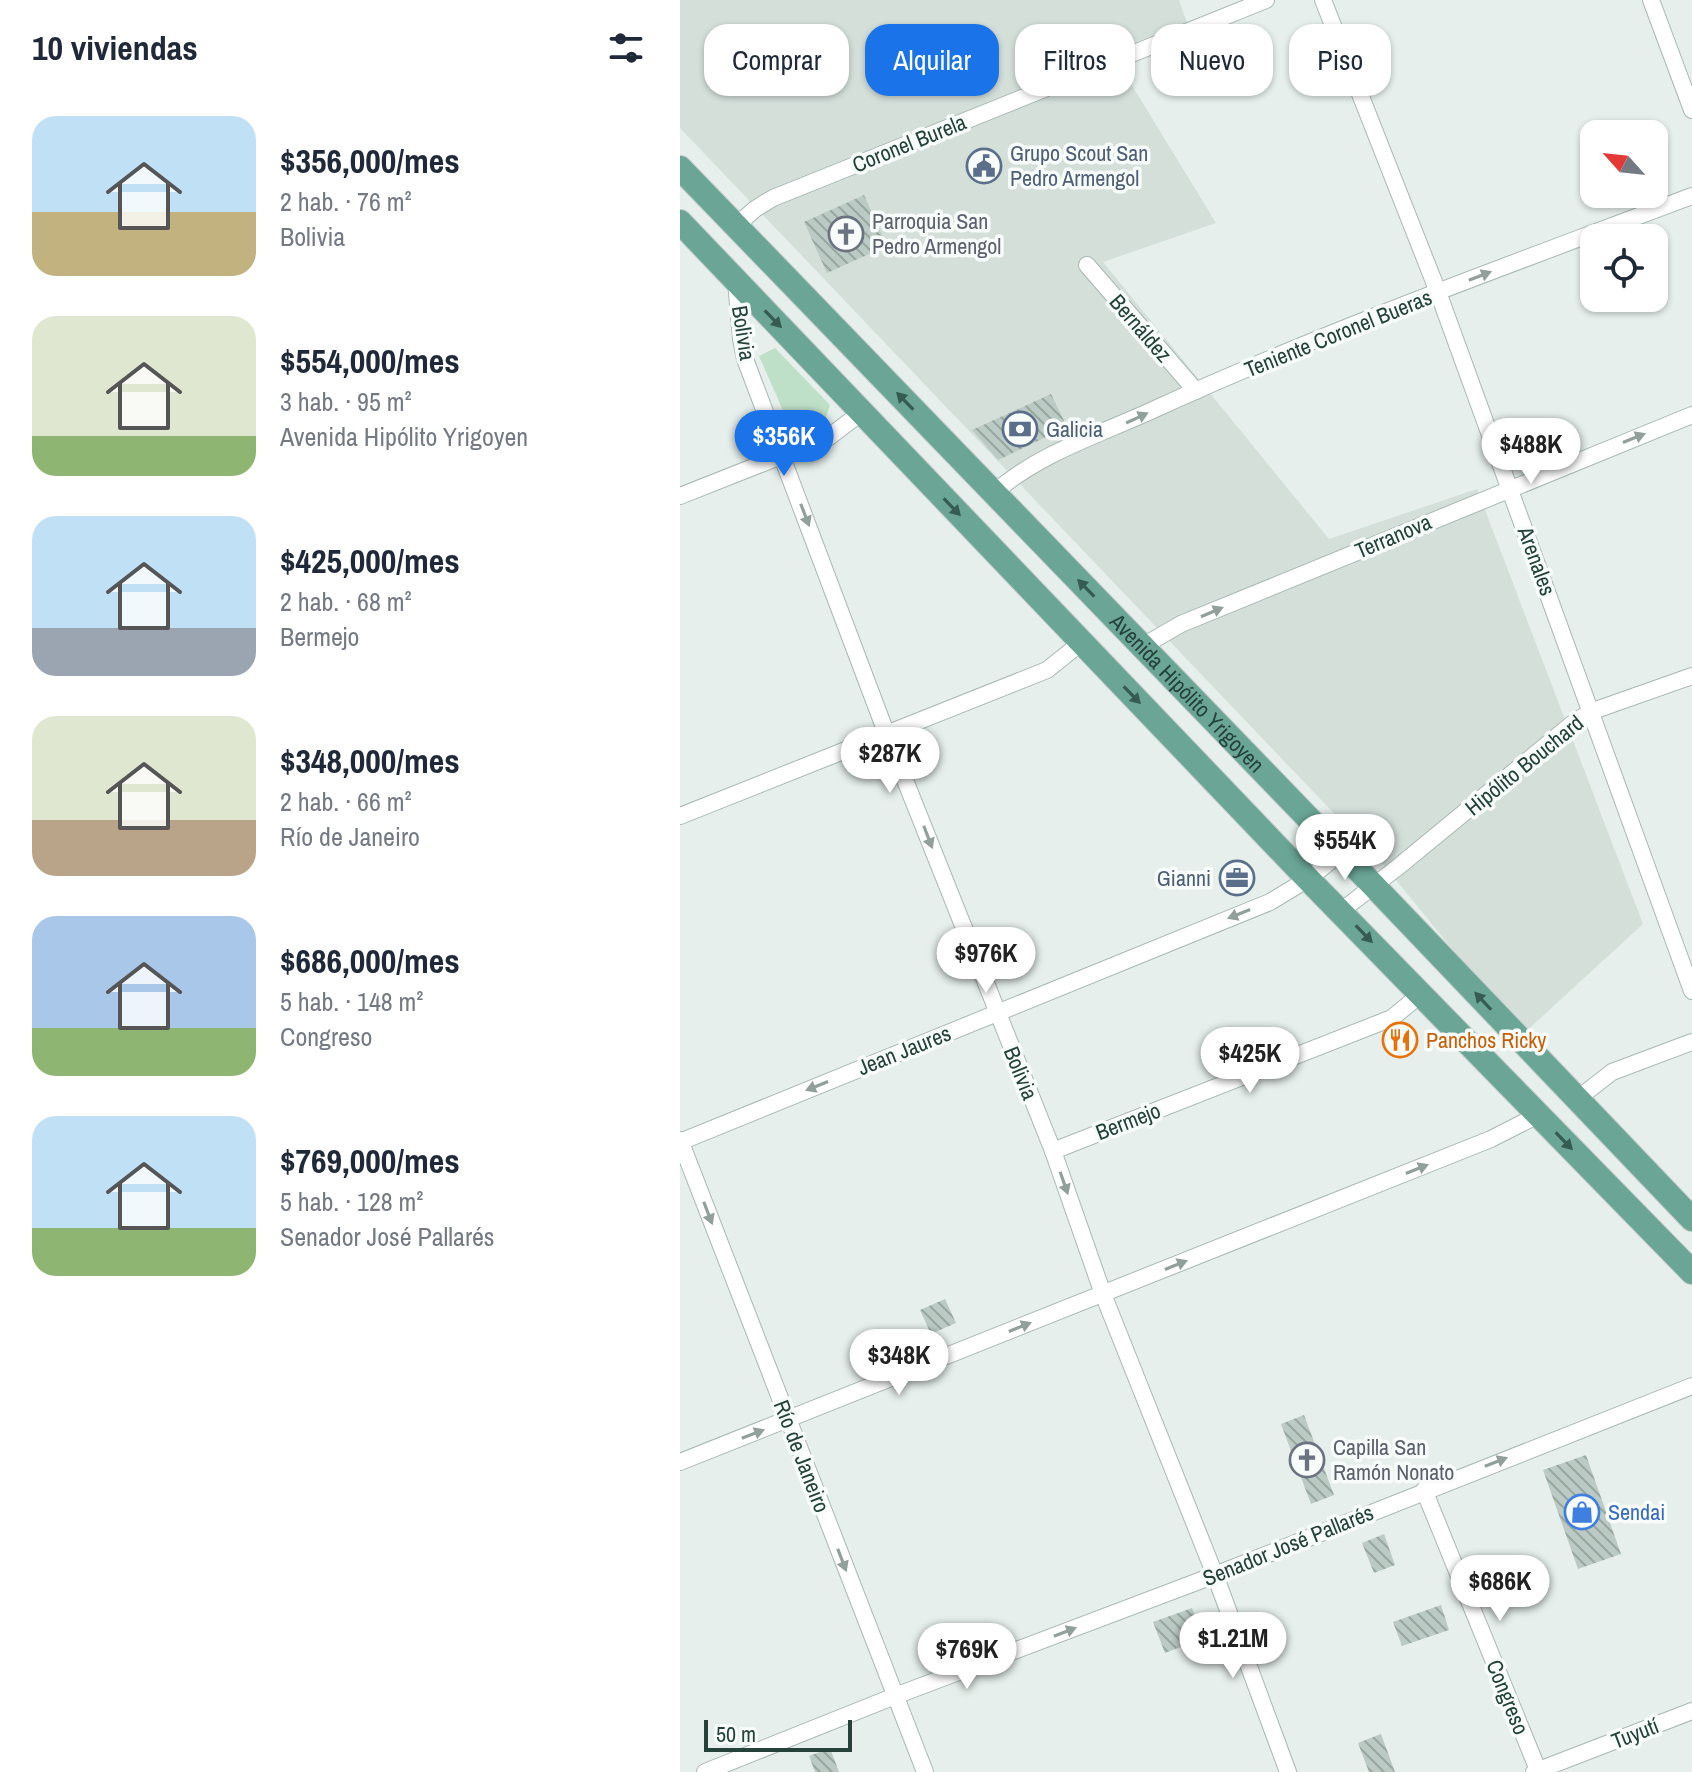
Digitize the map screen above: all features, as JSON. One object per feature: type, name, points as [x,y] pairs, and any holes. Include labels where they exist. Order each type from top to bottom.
[{"type":"main road","name":"Avenida Hipólito Yrigoyen","points":[[680,168],[1342,852],[1692,1219]]},
{"type":"main road","name":"Avenida Hipólito Yrigoyen","points":[[680,222],[1308,879],[1692,1272]]},
{"type":"street","name":"Coronel Burela","points":[[736,226],[773,198],[1266,0]]},
{"type":"street","name":"Arenales","points":[[1323,0],[1511,487],[1692,991]]},
{"type":"street","points":[[1651,0],[1692,110]]},
{"type":"street","name":"Teniente Coronel Bueras","points":[[994,493],[1029,467],[1196,391],[1438,292],[1692,196]]},
{"type":"street","name":"Bernáldez","points":[[1087,265],[1196,391]]},
{"type":"street","name":"Bolivia","points":[[736,281],[745,359],[887,735],[1053,1151],[1103,1294],[1215,1575],[1288,1772]]},
{"type":"street","points":[[680,496],[829,437],[862,412]]},
{"type":"street","name":"Terranova","points":[[1143,646],[1181,624],[1692,415]]},
{"type":"street","points":[[680,816],[1047,670],[1082,642]]},
{"type":"street","name":"Hipólito Bouchard","points":[[1373,885],[1590,712],[1692,676]]},
{"type":"street","name":"Jean Jaures","points":[[680,1141],[1270,902],[1308,879],[1342,852]]},
{"type":"street","points":[[1341,911],[1373,885]]},
{"type":"street","name":"Bermejo","points":[[1053,1151],[1392,1018],[1421,994]]},
{"type":"street","points":[[1576,1100],[1612,1072],[1692,1042]]},
{"type":"street","points":[[680,1462],[1491,1139],[1538,1115]]},
{"type":"street","name":"Río de Janeiro","points":[[680,1141],[925,1772]]},
{"type":"street","name":"Senador José Pallarés","points":[[705,1772],[1692,1386]]},
{"type":"street","name":"Congreso","points":[[1424,1490],[1536,1771]]},
{"type":"street","name":"Tuyutí","points":[[1536,1771],[1692,1711]]},
{"type":"shaded area","points":[[680,0],[1179,0],[1187,23],[1151,24],[1151,36],[1135,42],[1135,24],[1015,24],[1015,96],[1135,96],[1135,90],[1216,223],[1103,262],[1329,539],[1477,489],[1643,924],[1522,1035],[1388,870],[680,128]]},
{"type":"green space","points":[[775,348],[830,405],[825,420],[796,434],[759,356]]},
{"type":"building","name":"Parroquia San Pedro Armengol","points":[[864,195],[887,246],[827,273],[804,222]]},
{"type":"building","name":"Galicia","points":[[1051,394],[1067,427],[998,460],[972,430]]},
{"type":"building","points":[[945,1299],[956,1323],[931,1334],[920,1310]]},
{"type":"building","name":"Capilla San Ramón Nonato","points":[[1304,1415],[1334,1495],[1311,1504],[1281,1424]]},
{"type":"building","name":"Sendai","points":[[1586,1455],[1621,1554],[1578,1569],[1543,1470]]},
{"type":"building","points":[[1384,1534],[1395,1565],[1374,1573],[1362,1543]]},
{"type":"building","points":[[1441,1605],[1449,1630],[1402,1646],[1393,1622]]},
{"type":"building","points":[[1192,1608],[1204,1638],[1165,1653],[1153,1622]]},
{"type":"building","points":[[1381,1734],[1395,1772],[1369,1772],[1358,1743]]},
{"type":"building","points":[[830,1748],[839,1772],[815,1772],[809,1756]]},
{"type":"place","name":"Grupo Scout San Pedro Armengol","points":[[984,166]]},
{"type":"place","name":"Parroquia San Pedro Armengol","points":[[846,234]]},
{"type":"place","name":"Galicia","points":[[1020,429]]},
{"type":"place","name":"Gianni","points":[[1237,878]]},
{"type":"place","name":"Panchos Ricky","points":[[1400,1040]]},
{"type":"place","name":"Capilla San Ramón Nonato","points":[[1307,1460]]},
{"type":"place","name":"Sendai","points":[[1582,1512]]}]
